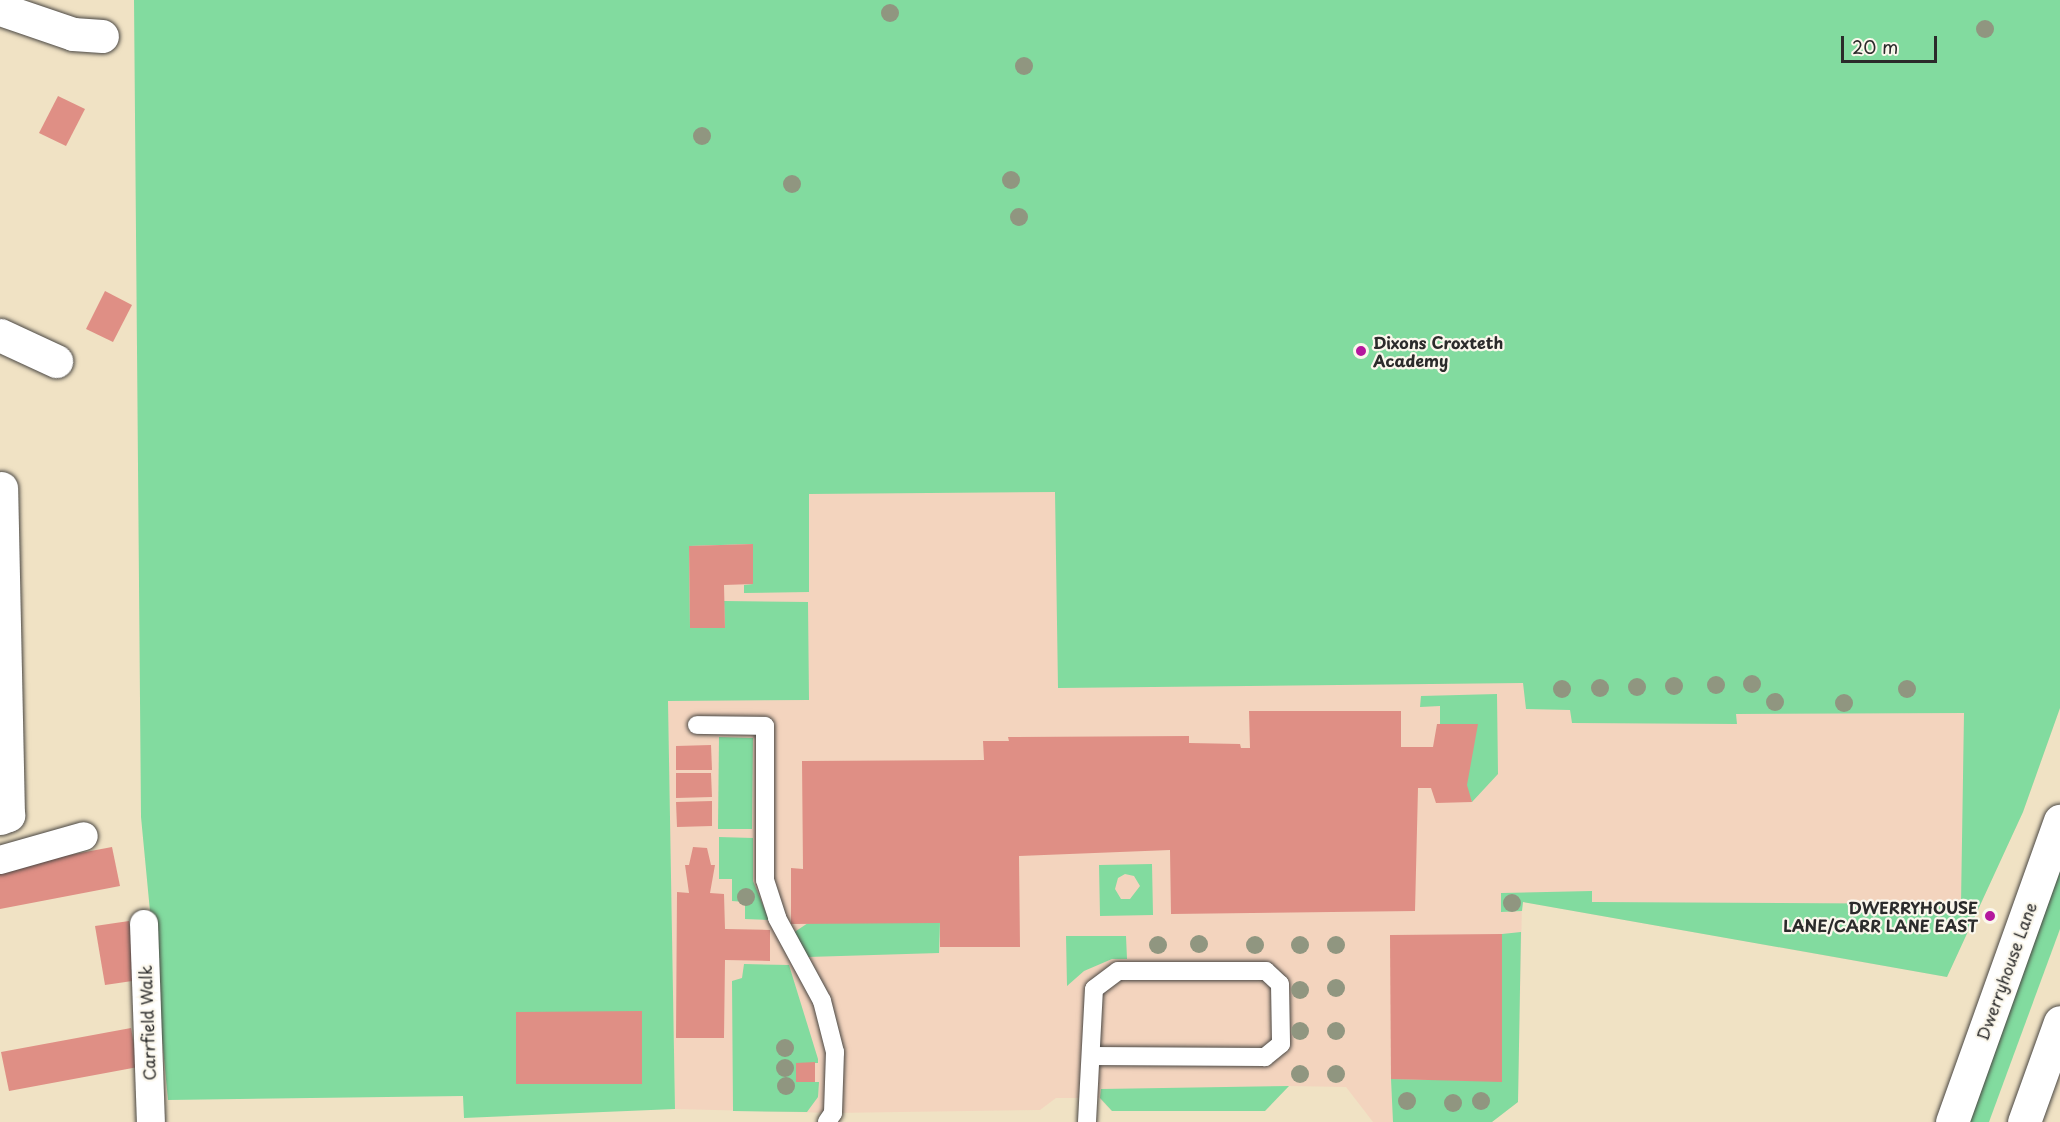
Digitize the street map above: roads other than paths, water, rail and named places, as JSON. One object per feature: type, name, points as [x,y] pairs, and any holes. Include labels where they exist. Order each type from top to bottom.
[{"type":"street","points":[[0,9],[73,34],[102,36]]},
{"type":"street","points":[[0,335],[56,361]]},
{"type":"street","points":[[0,818],[8,815],[1,488]]},
{"type":"street","name":"Dwerryhouse Lane","points":[[1952,1122],[2060,821]]},
{"type":"street","points":[[0,860],[84,836]]},
{"type":"street","name":"Carrfield Walk","points":[[144,924],[151,1122]]},
{"type":"street","points":[[2024,1122],[2060,1022]]},
{"type":"lane","points":[[698,725],[765,726],[765,880],[777,918],[822,1001],[832,1042],[833,1113],[827,1122]]},
{"type":"lane","points":[[1088,1122],[1094,989],[1118,971],[1266,971],[1280,984],[1281,1044],[1265,1057],[1091,1056]]},
{"type":"place","name":"Dixons Croxteth Academy","points":[[1361,351]]},
{"type":"place","name":"DWERRYHOUSE LANE/CARR LANE EAST","points":[[1990,916]]}]
